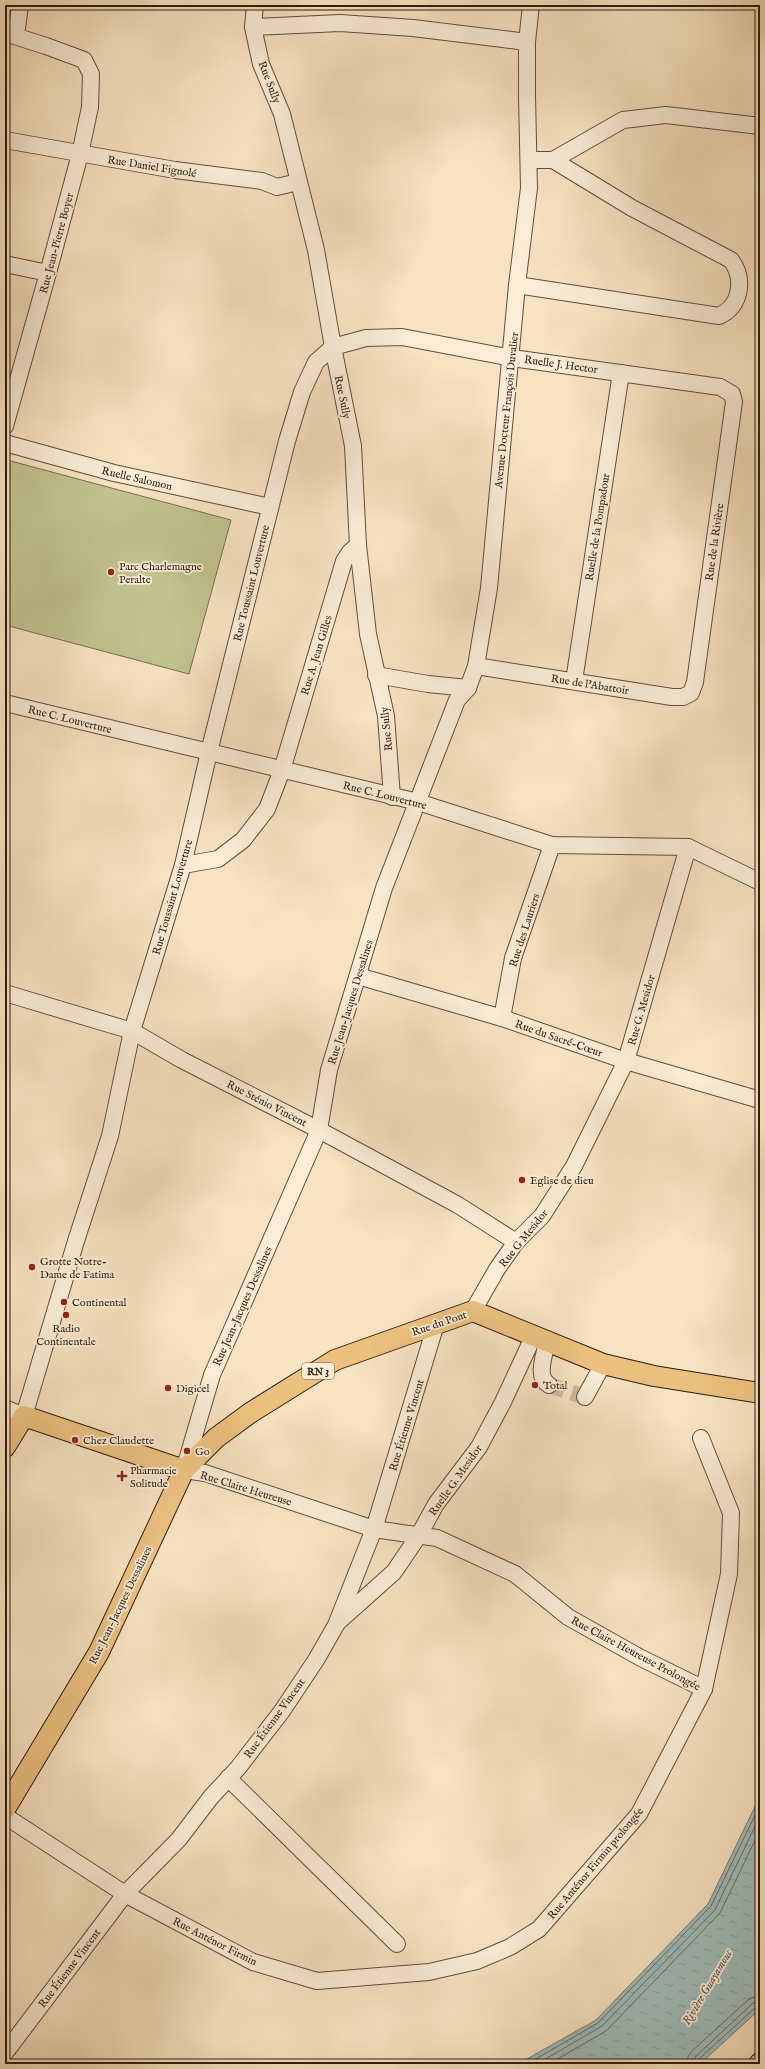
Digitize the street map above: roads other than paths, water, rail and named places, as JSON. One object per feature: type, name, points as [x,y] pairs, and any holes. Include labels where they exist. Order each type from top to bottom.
[{"type":"main road","name":"Rue du Pont","points":[[184,1470],[216,1438],[250,1413],[335,1360],[473,1311],[603,1364],[654,1376],[753,1392]]},
{"type":"main road","name":"Rue Toussaint Louverture","points":[[5,1447],[24,1416]]},
{"type":"main road","name":"Rue Claire Heureuse","points":[[24,1416],[184,1470]]},
{"type":"main road","name":"Rue Jean-Jacques Dessalines","points":[[5,1809],[99,1652],[184,1470]]},
{"type":"street","points":[[10,35],[20,5]]},
{"type":"street","name":"Rue Sully","points":[[255,5],[253,27],[262,64],[282,114],[316,250],[333,347],[353,446],[358,545],[368,634],[386,716],[392,797]]},
{"type":"street","name":"Avenue Docteur François Duvalier","points":[[418,802],[458,700],[468,688],[476,666],[489,588],[518,285],[529,188],[530,160],[527,96],[527,42],[531,5]]},
{"type":"street","points":[[253,27],[348,24],[413,28],[527,42]]},
{"type":"street","name":"Rue Jean-Pierre Boyer","points":[[5,426],[9,389],[48,273],[80,154],[90,107],[92,85],[91,74],[84,60],[10,35]]},
{"type":"street","points":[[530,160],[553,160],[623,120],[666,115],[760,126]]},
{"type":"street","name":"Rue Daniel Fignolé","points":[[5,140],[175,170],[262,181],[277,187],[298,182]]},
{"type":"street","points":[[518,285],[719,316],[728,312],[737,296],[740,282],[738,270],[731,260],[632,208],[553,160]]},
{"type":"street","points":[[5,264],[48,273]]},
{"type":"street","name":"Ruelle J. Hector","points":[[333,347],[366,338],[402,337],[512,358],[720,387],[732,394],[734,402]]},
{"type":"street","name":"Rue Toussaint Louverture","points":[[24,1416],[76,1241],[110,1136],[132,1031],[183,865],[209,752],[287,441],[302,392],[316,362],[333,347]]},
{"type":"street","name":"Ruelle de la Pompadour","points":[[574,681],[621,373]]},
{"type":"street","name":"Rue de la Rivière","points":[[695,682],[734,402]]},
{"type":"street","name":"Ruelle Salomon","points":[[5,443],[114,473],[270,507]]},
{"type":"street","name":"Rue A. Jean Gilles","points":[[183,865],[218,859],[243,840],[267,809],[282,770],[344,561],[358,545]]},
{"type":"street","name":"Rue de l'Abattoir","points":[[476,666],[672,697],[683,697],[691,693],[695,682]]},
{"type":"street","points":[[376,675],[428,684],[468,688]]},
{"type":"street","name":"Rue C. Louverture","points":[[5,703],[418,802],[552,845],[688,847],[760,882]]},
{"type":"street","name":"Rue Jean-Jacques Dessalines","points":[[184,1470],[212,1375],[319,1130],[329,1070],[384,888],[418,802]]},
{"type":"street","name":"Rue des Lauriers","points":[[502,1018],[513,958],[552,845]]},
{"type":"street","name":"Rue G. Mesidor","points":[[574,1166],[626,1061],[688,847]]},
{"type":"street","name":"Rue du Sacré-Cœur","points":[[358,976],[502,1018],[626,1061],[760,1100]]},
{"type":"street","name":"Rue Sténio Vincent","points":[[5,993],[132,1031],[182,1060],[319,1130],[458,1206],[516,1242]]},
{"type":"street","name":"Rue G Mesidor","points":[[473,1311],[497,1269],[516,1242],[542,1216],[574,1166]]},
{"type":"street","name":"Rue Étienne Vincent","points":[[5,2053],[125,1894],[179,1839],[282,1711],[316,1660],[336,1625],[374,1529],[436,1324]]},
{"type":"street","points":[[541,1338],[541,1376],[543,1382],[549,1385]]},
{"type":"street","name":"Ruelle G. Mesidor","points":[[336,1625],[394,1572],[419,1535],[436,1504],[479,1447],[503,1402],[541,1338]]},
{"type":"street","points":[[585,1397],[603,1364]]},
{"type":"street","name":"Rue Claire Heureuse","points":[[5,1408],[24,1416]]},
{"type":"street","name":"Rue Anténor Firmin prolongée","points":[[539,1928],[639,1814],[704,1689],[728,1574],[731,1513],[701,1438]]},
{"type":"street","name":"Rue Claire Heureuse","points":[[184,1470],[205,1474],[374,1529]]},
{"type":"street","name":"Rue Claire Heureuse Prolongée","points":[[374,1529],[437,1538],[515,1574],[568,1617],[641,1658],[704,1689]]},
{"type":"street","points":[[228,1778],[398,1944]]},
{"type":"street","name":"Rue Anténor Firmin","points":[[5,1816],[125,1894],[253,1962],[317,1981],[429,1972],[477,1961],[510,1947],[539,1928]]},
{"type":"water","name":"Rivière Guayamouc","points":[[760,1796],[760,2009],[700,2064],[518,2064],[596,2020],[708,1904]]},
{"type":"tunnel","points":[[549,1385],[585,1397]]},
{"type":"place","name":"Parc Charlemagne Peralte","points":[[111,572]]},
{"type":"place","name":"Eglise de dieu","points":[[522,1180]]},
{"type":"place","name":"Grotte Notre- Dame de Fatima","points":[[32,1267]]},
{"type":"place","name":"Continental","points":[[64,1302]]},
{"type":"place","name":"Radio Continentale","points":[[66,1315]]},
{"type":"place","name":"Total","points":[[535,1385]]},
{"type":"place","name":"Digicel","points":[[168,1388]]},
{"type":"place","name":"Chez Claudette","points":[[75,1440]]},
{"type":"place","name":"Go","points":[[187,1451]]},
{"type":"place","name":"Pharmacie Solitude","points":[[122,1476]]}]
